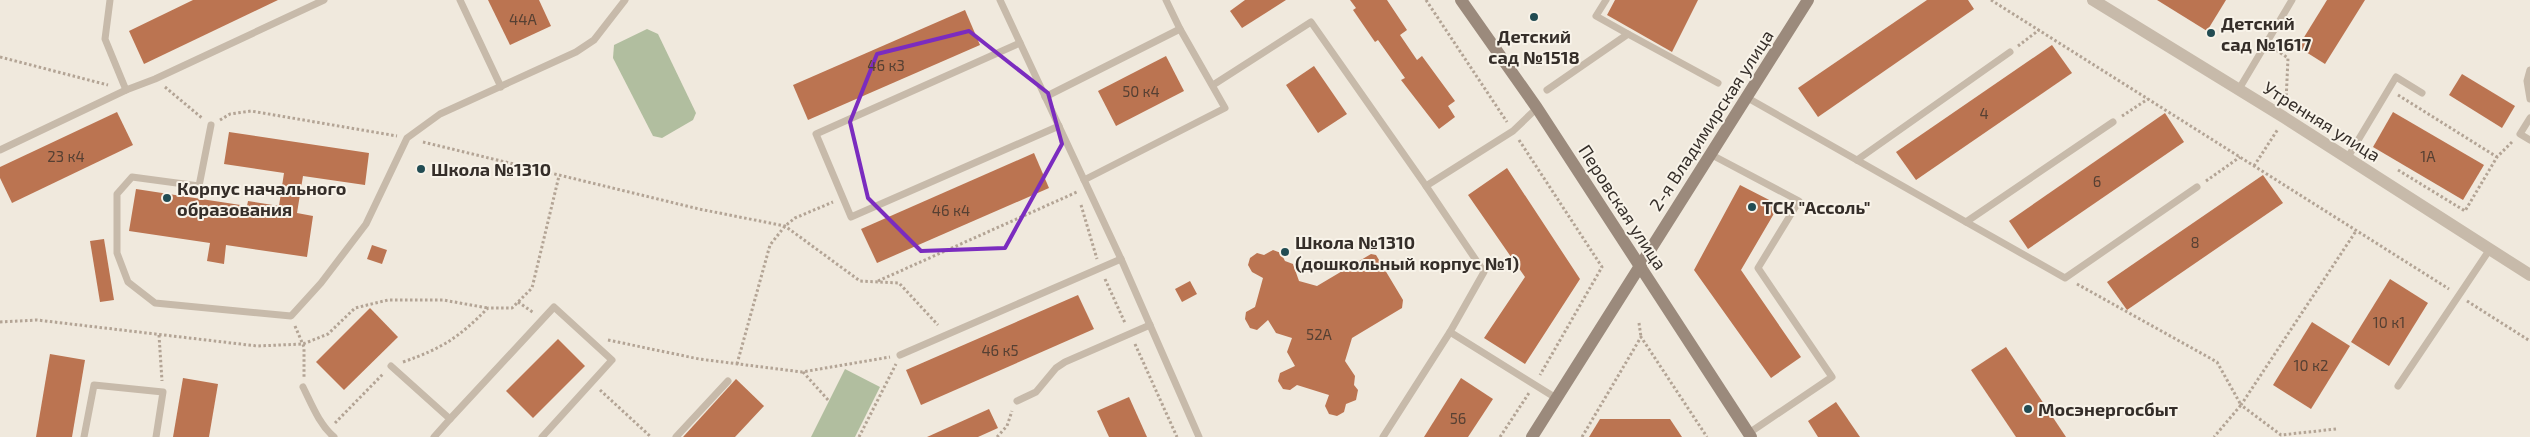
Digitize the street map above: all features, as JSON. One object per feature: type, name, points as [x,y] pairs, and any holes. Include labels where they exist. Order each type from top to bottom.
[{"type":"main road","name":"Перовская улица","points":[[1461,0],[1536,108],[1750,435]]},
{"type":"main road","name":"2-я Владимирская улица","points":[[1532,437],[1808,0]]},
{"type":"street","name":"Утренняя улица","points":[[2093,0],[2348,157],[2530,275]]},
{"type":"lane","points":[[110,0],[104,39],[126,90]]},
{"type":"lane","points":[[0,150],[126,90],[155,79],[324,0]]},
{"type":"lane","points":[[460,0],[501,87]]},
{"type":"lane","points":[[211,125],[199,186],[132,177],[117,194],[117,253],[128,282],[155,303],[291,316],[321,283],[366,224],[407,138],[427,121],[440,114],[576,52],[594,40],[625,0]]},
{"type":"lane","points":[[1000,0],[1121,259],[1199,437]]},
{"type":"lane","points":[[1084,180],[1225,108],[1180,29],[1166,0]]},
{"type":"lane","points":[[1606,0],[1596,16],[1718,83]]},
{"type":"lane","points":[[2239,89],[2292,0]]},
{"type":"lane","points":[[1213,85],[1312,22],[1484,272],[1450,332],[1383,437]]},
{"type":"lane","points":[[1045,97],[1180,29]]},
{"type":"lane","points":[[1547,90],[1628,34]]},
{"type":"lane","points":[[1020,43],[816,134],[851,217],[1059,126]]},
{"type":"lane","points":[[1857,160],[2010,52]]},
{"type":"lane","points":[[2530,70],[2527,81],[2530,99]]},
{"type":"lane","points":[[2348,157],[2396,77],[2422,93]]},
{"type":"lane","points":[[1746,97],[2065,278],[2197,187]]},
{"type":"lane","points":[[1426,186],[1512,130],[1536,108]]},
{"type":"lane","points":[[2530,118],[2520,134],[2530,140]]},
{"type":"lane","points":[[1966,222],[2114,122]]},
{"type":"lane","points":[[1710,154],[1799,201],[1758,268],[1832,376],[1750,435]]},
{"type":"lane","points":[[2398,386],[2490,249]]},
{"type":"lane","points":[[900,355],[1121,259]]},
{"type":"lane","points":[[434,437],[554,307],[612,360],[542,437]]},
{"type":"lane","points":[[1017,401],[1036,392],[1056,368],[1065,362],[1150,325]]},
{"type":"lane","points":[[1450,332],[1556,398]]},
{"type":"lane","points":[[391,366],[450,419]]},
{"type":"lane","points":[[676,437],[728,381]]},
{"type":"lane","points":[[84,437],[94,385],[163,392],[156,437]]},
{"type":"lane","points":[[303,387],[327,430],[334,437]]},
{"type":"path","points":[[1991,0],[2530,341]]},
{"type":"path","points":[[2010,52],[2039,30]]},
{"type":"path","points":[[0,57],[126,90]]},
{"type":"path","points":[[155,79],[211,125],[230,114],[251,111],[407,138],[559,176],[785,226],[860,281],[899,284],[947,335]]},
{"type":"path","points":[[2389,90],[2497,157]]},
{"type":"path","points":[[2114,122],[2148,99]]},
{"type":"path","points":[[2286,103],[2294,107]]},
{"type":"path","points":[[2390,166],[2465,211],[2497,157],[2520,134]]},
{"type":"path","points":[[2197,187],[2240,157]]},
{"type":"path","points":[[0,322],[36,320],[257,346],[303,344],[328,334],[355,308],[388,300],[444,300],[488,308],[512,308],[532,288],[559,176]]},
{"type":"path","points":[[1073,183],[1100,268],[1177,437]]},
{"type":"path","points":[[877,281],[1077,192]]},
{"type":"path","points":[[736,364],[770,245],[785,226],[795,218],[843,198]]},
{"type":"path","points":[[2214,437],[2240,405],[2356,231]]},
{"type":"path","points":[[1500,437],[1534,386],[1602,267]]},
{"type":"path","points":[[2065,278],[2217,362],[2240,405],[2280,436],[2336,429]]},
{"type":"path","points":[[518,302],[543,319]]},
{"type":"path","points":[[327,430],[391,366],[436,351],[466,330],[488,308]]},
{"type":"path","points":[[291,316],[303,344],[303,387]]},
{"type":"path","points":[[1639,323],[1641,338],[1707,437]]},
{"type":"path","points":[[159,335],[163,392]]},
{"type":"path","points":[[584,335],[699,359],[802,372],[900,355]]},
{"type":"path","points":[[1582,437],[1641,338]]},
{"type":"path","points":[[858,437],[900,355]]},
{"type":"path","points":[[802,372],[829,401]]},
{"type":"path","points":[[592,382],[651,437]]},
{"type":"path","points":[[997,437],[1007,426],[1017,401]]},
{"type":"highlighted area","points":[[969,31],[1048,93],[1062,144],[1005,248],[921,251],[868,198],[850,122],[877,54]]},
{"type":"green space","points":[[647,29],[658,34],[696,113],[693,120],[662,138],[653,136],[613,58],[614,45]]},
{"type":"green space","points":[[845,369],[880,387],[855,437],[811,437]]},
{"type":"building","points":[[193,0],[278,0],[144,64],[129,31]]},
{"type":"building","points":[[488,0],[539,0],[551,26],[510,45]]},
{"type":"building","points":[[1245,0],[1286,0],[1242,28],[1230,11]]},
{"type":"building","points":[[1350,0],[1387,0],[1407,30],[1400,35],[1417,60],[1422,56],[1455,101],[1448,106],[1455,117],[1439,129],[1401,80],[1405,78],[1378,40],[1375,42],[1353,10],[1356,8]]},
{"type":"building","points":[[1615,0],[1698,0],[1672,52],[1607,15]]},
{"type":"building","points":[[1927,0],[1968,0],[1974,9],[1818,117],[1798,88]]},
{"type":"building","points":[[2157,0],[2226,0],[2207,31]]},
{"type":"building","points":[[2327,0],[2365,0],[2325,64],[2298,47]]},
{"type":"building","points":[[965,10],[980,45],[808,120],[793,85]]},
{"type":"building","points":[[2052,45],[2072,73],[1916,180],[1896,152]]},
{"type":"building","points":[[1166,56],[1184,91],[1116,126],[1098,91]]},
{"type":"building","points":[[1314,66],[1347,114],[1318,133],[1286,85]]},
{"type":"building","points":[[2462,74],[2515,106],[2502,128],[2449,95]]},
{"type":"building","points":[[117,112],[133,145],[12,203],[0,178],[0,167]]},
{"type":"building","points":[[2393,112],[2484,165],[2463,200],[2373,147]]},
{"type":"building","points":[[2165,113],[2184,142],[2028,249],[2009,221]]},
{"type":"building","name":"Корпус начального образования","points":[[229,132],[369,153],[365,185],[303,176],[297,213],[313,216],[307,257],[226,245],[224,264],[207,261],[210,243],[129,231],[136,189],[247,206],[248,201],[279,206],[284,173],[224,164]]},
{"type":"building","points":[[1034,153],[1049,188],[877,263],[861,229]]},
{"type":"building","points":[[1507,168],[1580,279],[1525,364],[1484,338],[1525,277],[1468,195]]},
{"type":"building","points":[[2263,175],[2283,203],[2127,310],[2107,282]]},
{"type":"building","points":[[1740,185],[1779,205],[1741,270],[1801,357],[1771,378],[1694,270]]},
{"type":"building","points":[[104,239],[114,300],[100,302],[90,241]]},
{"type":"building","points":[[372,245],[387,250],[382,264],[367,259]]},
{"type":"building","points":[[1273,250],[1281,253],[1285,261],[1293,264],[1299,281],[1317,286],[1371,254],[1376,255],[1403,300],[1402,308],[1352,338],[1345,361],[1355,376],[1354,385],[1358,390],[1356,400],[1346,404],[1344,412],[1337,416],[1329,414],[1325,406],[1329,395],[1297,385],[1290,390],[1283,389],[1278,381],[1280,373],[1295,366],[1287,352],[1292,338],[1276,333],[1268,320],[1257,330],[1250,328],[1245,319],[1246,312],[1255,307],[1263,278],[1252,272],[1248,265],[1250,258],[1257,253],[1264,255]]},
{"type":"building","points":[[2390,279],[2428,303],[2389,366],[2351,342]]},
{"type":"building","points":[[1190,281],[1197,294],[1182,302],[1175,289]]},
{"type":"building","points":[[1078,295],[1094,329],[921,405],[906,370]]},
{"type":"building","points":[[370,308],[398,337],[344,390],[316,362]]},
{"type":"building","points":[[2312,322],[2350,346],[2311,409],[2273,385]]},
{"type":"building","points":[[558,339],[585,366],[533,418],[506,391]]},
{"type":"building","points":[[2006,347],[2066,437],[2016,437],[1971,370]]},
{"type":"building","points":[[50,354],[85,360],[72,437],[36,437]]},
{"type":"building","points":[[183,378],[218,384],[209,437],[173,437]]},
{"type":"building","points":[[1461,378],[1493,399],[1468,437],[1424,437]]},
{"type":"building","points":[[736,379],[764,406],[735,437],[683,437]]},
{"type":"building","points":[[1129,397],[1147,437],[1109,437],[1097,411]]},
{"type":"building","points":[[1836,402],[1860,437],[1818,437],[1808,421]]},
{"type":"building","points":[[989,409],[998,428],[978,437],[927,437]]},
{"type":"building","points":[[1600,419],[1670,419],[1682,437],[1589,437]]},
{"type":"place","name":"Детский сад №1518","points":[[1534,17]]},
{"type":"place","name":"Детский сад №1617","points":[[2211,33]]},
{"type":"place","name":"Школа №1310","points":[[421,169]]},
{"type":"place","name":"Корпус начального образования","points":[[167,198]]},
{"type":"place","name":"ТСК \"Ассоль\"","points":[[1752,207]]},
{"type":"place","name":"Школа №1310 (дошкольный корпус №1)","points":[[1285,252]]},
{"type":"place","name":"Мосэнергосбыт","points":[[2028,409]]}]
